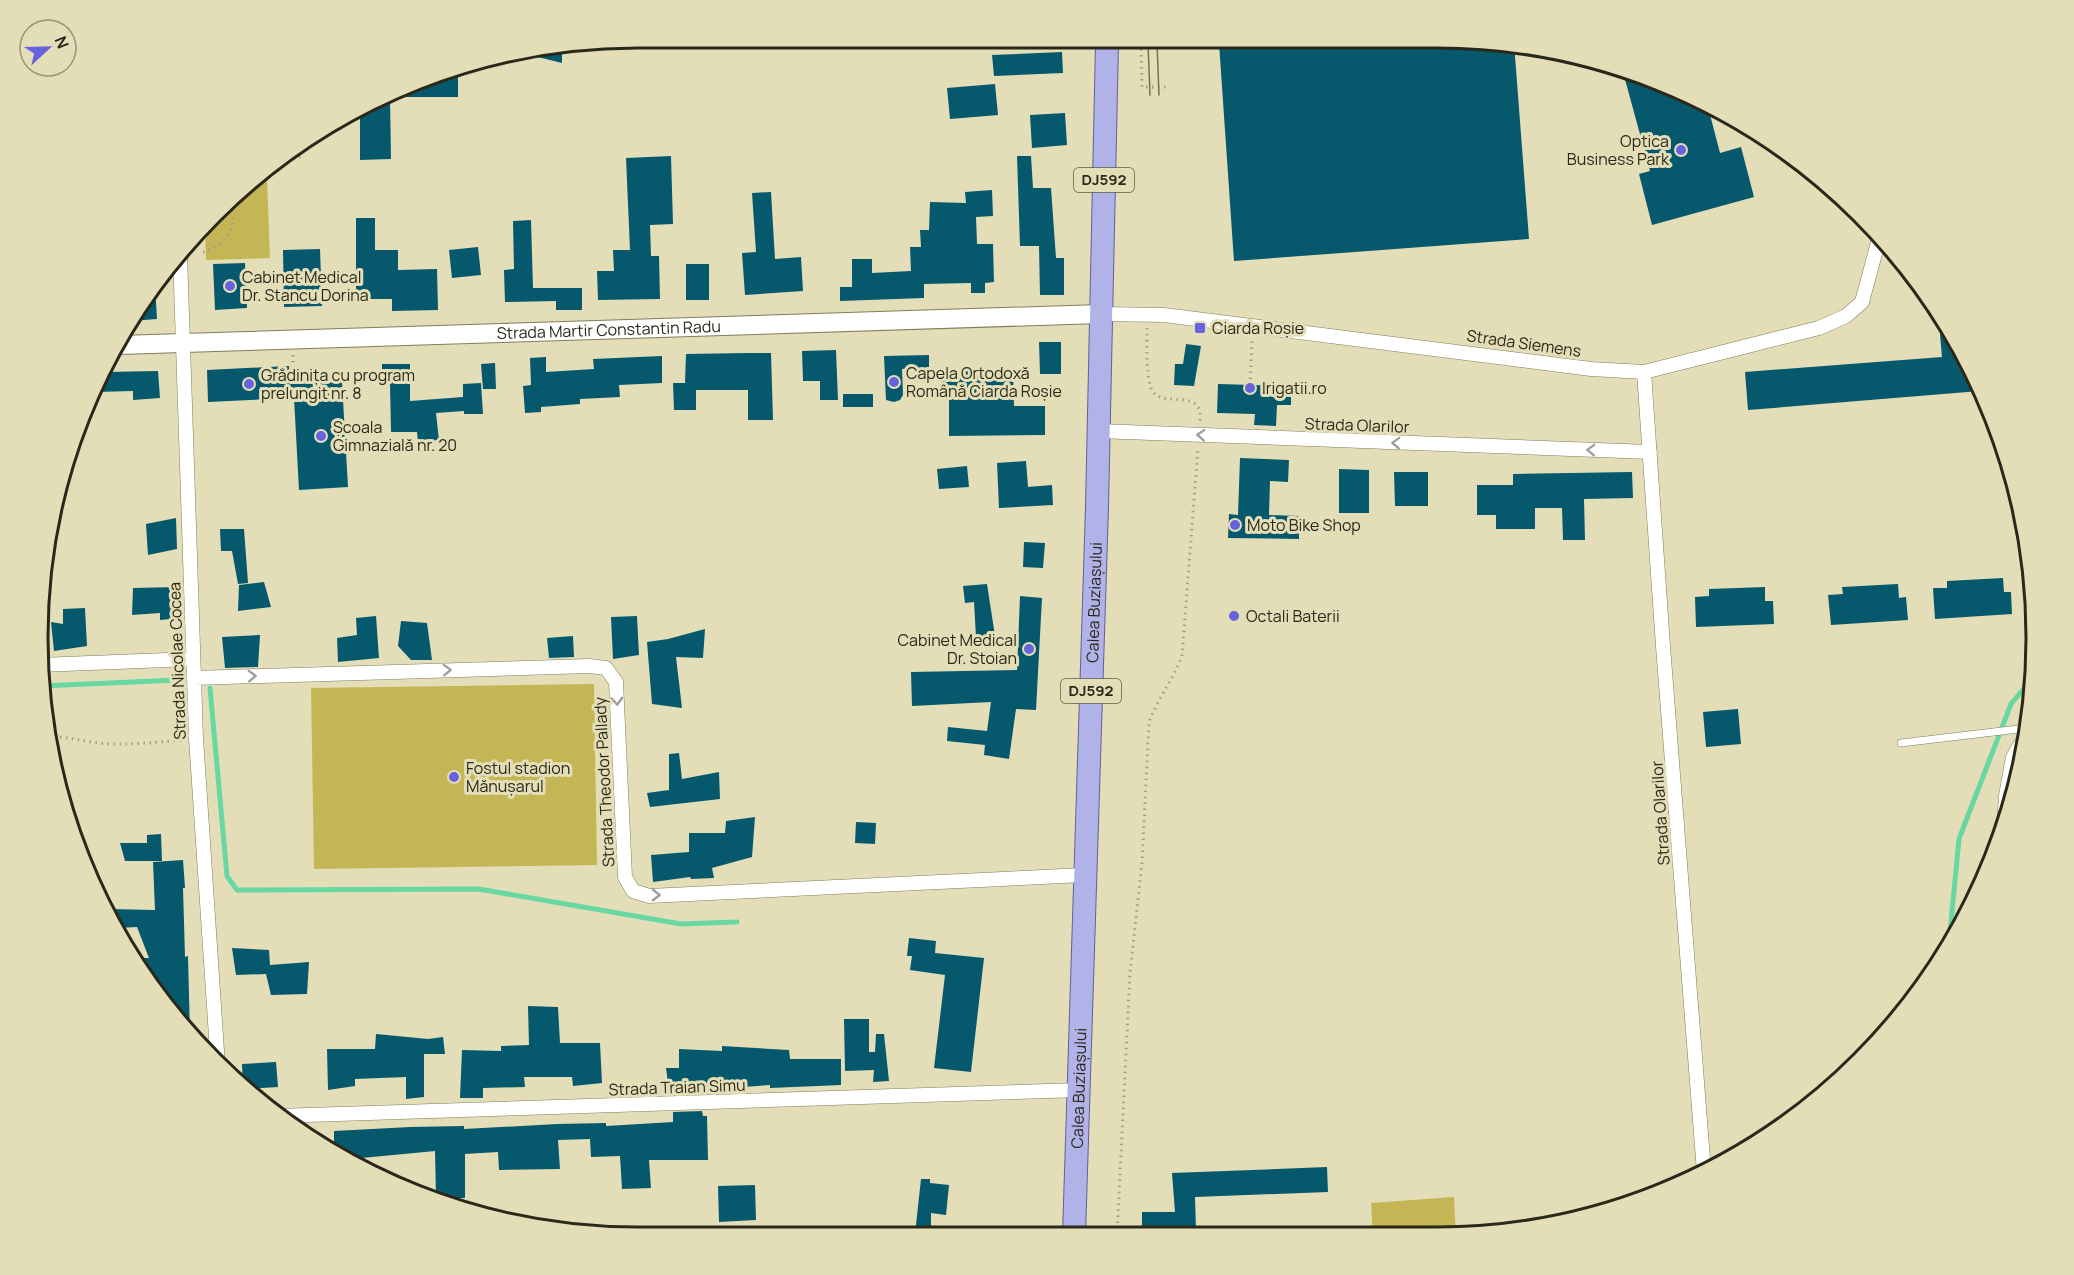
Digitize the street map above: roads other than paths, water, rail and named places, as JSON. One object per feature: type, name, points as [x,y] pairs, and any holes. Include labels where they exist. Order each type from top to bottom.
[{"type":"main road","name":"Calea Buziașului","points":[[1074,1227],[1080,1090],[1107,48]]},
{"type":"street","name":"Strada Siemens","points":[[1101,314],[1164,315],[1591,369],[1644,372],[1820,328],[1846,316],[1862,303],[1877,246]]},
{"type":"street","name":"Strada Nicolae Cocea","points":[[180,266],[196,738],[217,1050]]},
{"type":"street","name":"Strada Martir Constantin Radu","points":[[126,345],[1101,314]]},
{"type":"street","name":"Strada Olarilor","points":[[1644,372],[1703,1163]]},
{"type":"street","name":"Strada Olarilor","points":[[1098,431],[1650,452]]},
{"type":"street","points":[[49,665],[193,659]]},
{"type":"street","name":"Strada Theodor Pallady","points":[[194,678],[589,666],[606,668],[616,682],[625,877],[633,891],[649,896],[1084,874]]},
{"type":"street","name":"Strada Traian Simu","points":[[293,1115],[1080,1090]]},
{"type":"lane","points":[[1901,743],[2019,729]]},
{"type":"waterway","points":[[50,686],[178,680],[178,714]]},
{"type":"waterway","points":[[210,688],[227,876],[237,890],[479,889],[681,924],[737,922]]},
{"type":"waterway","points":[[1951,925],[1959,839],[2011,704],[2024,689]]},
{"type":"tram line","points":[[1148,48],[1150,95]]},
{"type":"tram line","points":[[1157,48],[1159,95]]},
{"type":"place","name":"Optica Business Park","points":[[1681,150]]},
{"type":"place","name":"Cabinet Medical Dr. Stancu Dorina","points":[[230,286]]},
{"type":"place","name":"Ciarda Roșie","points":[[1200,328]]},
{"type":"place","name":"Capela Ortodoxă Română Ciarda Roșie","points":[[894,382]]},
{"type":"place","name":"Grădinița cu program prelungit nr. 8","points":[[249,384]]},
{"type":"place","name":"Irigatii.ro","points":[[1250,388]]},
{"type":"place","name":"Școala Gimnazială nr. 20","points":[[321,436]]},
{"type":"place","name":"Moto Bike Shop","points":[[1235,525]]},
{"type":"place","name":"Octali Baterii","points":[[1234,616]]},
{"type":"place","name":"Cabinet Medical Dr. Stoian","points":[[1029,649]]},
{"type":"place","name":"Fostul stadion Mănușarul","points":[[454,777]]}]
